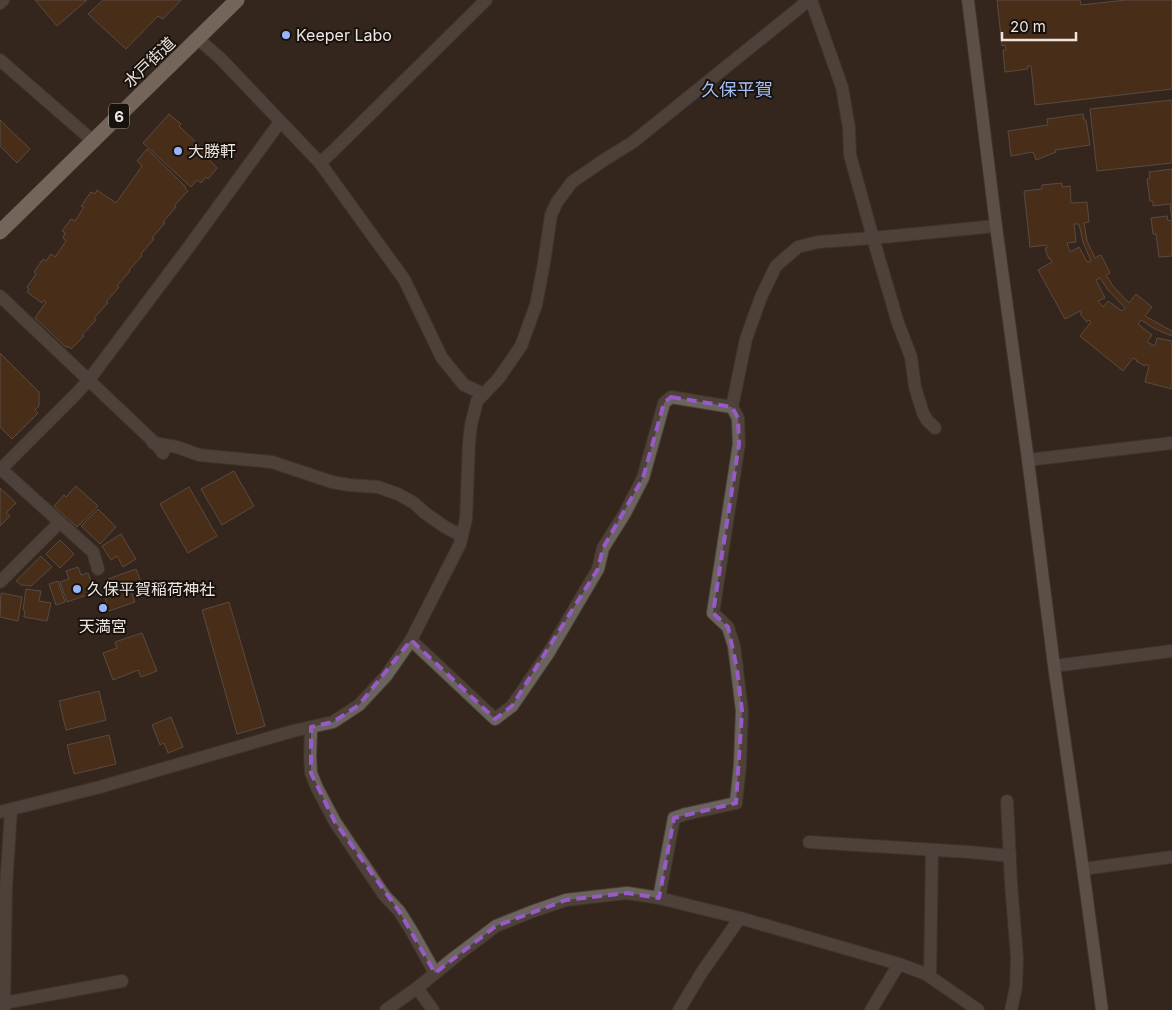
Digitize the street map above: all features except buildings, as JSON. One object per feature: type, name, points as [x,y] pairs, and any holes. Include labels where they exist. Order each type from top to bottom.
[{"type":"highway","name":"水戸街道","points":[[0,232],[237,0]]},
{"type":"street","points":[[0,3],[3,0]]},
{"type":"street","points":[[320,163],[486,0]]},
{"type":"street","points":[[122,981],[4,1006],[6,811],[100,787],[240,746],[332,722],[359,705],[386,676],[411,640],[460,544],[466,519],[471,426],[477,401],[499,378],[521,346],[536,305],[551,215],[557,202],[572,182],[633,142],[810,0],[842,87],[849,128],[850,155],[898,322],[911,357],[915,387],[923,413],[927,420],[936,428]]},
{"type":"street","points":[[968,0],[1054,666],[1102,1010]]},
{"type":"street","points":[[198,39],[221,59],[320,163],[404,279],[442,358],[464,385],[484,394]]},
{"type":"street","points":[[0,60],[93,141]]},
{"type":"street","points":[[98,569],[93,552],[0,470],[88,381],[280,122]]},
{"type":"street","points":[[659,898],[674,818],[736,803],[740,765],[742,711],[737,668],[734,646],[728,627],[712,613],[739,444],[738,418],[732,407],[746,339],[761,297],[776,266],[798,247],[818,242],[996,226]]},
{"type":"street","points":[[0,296],[163,453]]},
{"type":"street","points":[[411,640],[495,719],[512,706],[549,652],[598,569],[603,548],[643,478],[664,403],[671,397],[732,407]]},
{"type":"street","points":[[153,443],[176,447],[199,455],[272,462],[332,482],[378,487],[398,494],[414,503],[445,527],[462,536]]},
{"type":"street","points":[[1028,460],[1172,443]]},
{"type":"street","points":[[0,582],[60,522]]},
{"type":"street","points":[[1054,666],[1172,650]]},
{"type":"street","points":[[311,727],[311,773],[317,788],[335,822],[384,895],[399,911],[435,973]]},
{"type":"street","points":[[1007,801],[1016,958],[1016,987],[1011,1010]]},
{"type":"street","points":[[809,842],[1010,856]]},
{"type":"street","points":[[930,977],[932,850]]},
{"type":"street","points":[[1083,870],[1172,857]]},
{"type":"street","points":[[386,1010],[496,926],[566,900],[627,893],[659,898],[740,918],[899,964],[926,974],[978,1010]]},
{"type":"street","points":[[679,1010],[702,972],[740,918]]},
{"type":"street","points":[[871,1010],[899,964]]},
{"type":"street","points":[[417,988],[433,1010]]},
{"type":"highlighted area","points":[[671,397],[732,407],[738,418],[739,444],[713,613],[728,627],[737,669],[742,711],[736,803],[674,818],[659,898],[627,893],[566,900],[496,926],[435,973],[399,911],[335,822],[311,773],[311,727],[333,722],[359,705],[411,640],[495,719],[512,706],[598,569],[603,548],[643,478],[664,403]]},
{"type":"place","name":"Keeper Labo","points":[[286,35]]},
{"type":"place","name":"大勝軒","points":[[178,151]]},
{"type":"place","name":"久保平賀稲荷神社","points":[[77,589]]},
{"type":"place","name":"天満宮","points":[[103,608]]},
{"type":"district","name":"久保平賀","points":[[737,89]]}]
